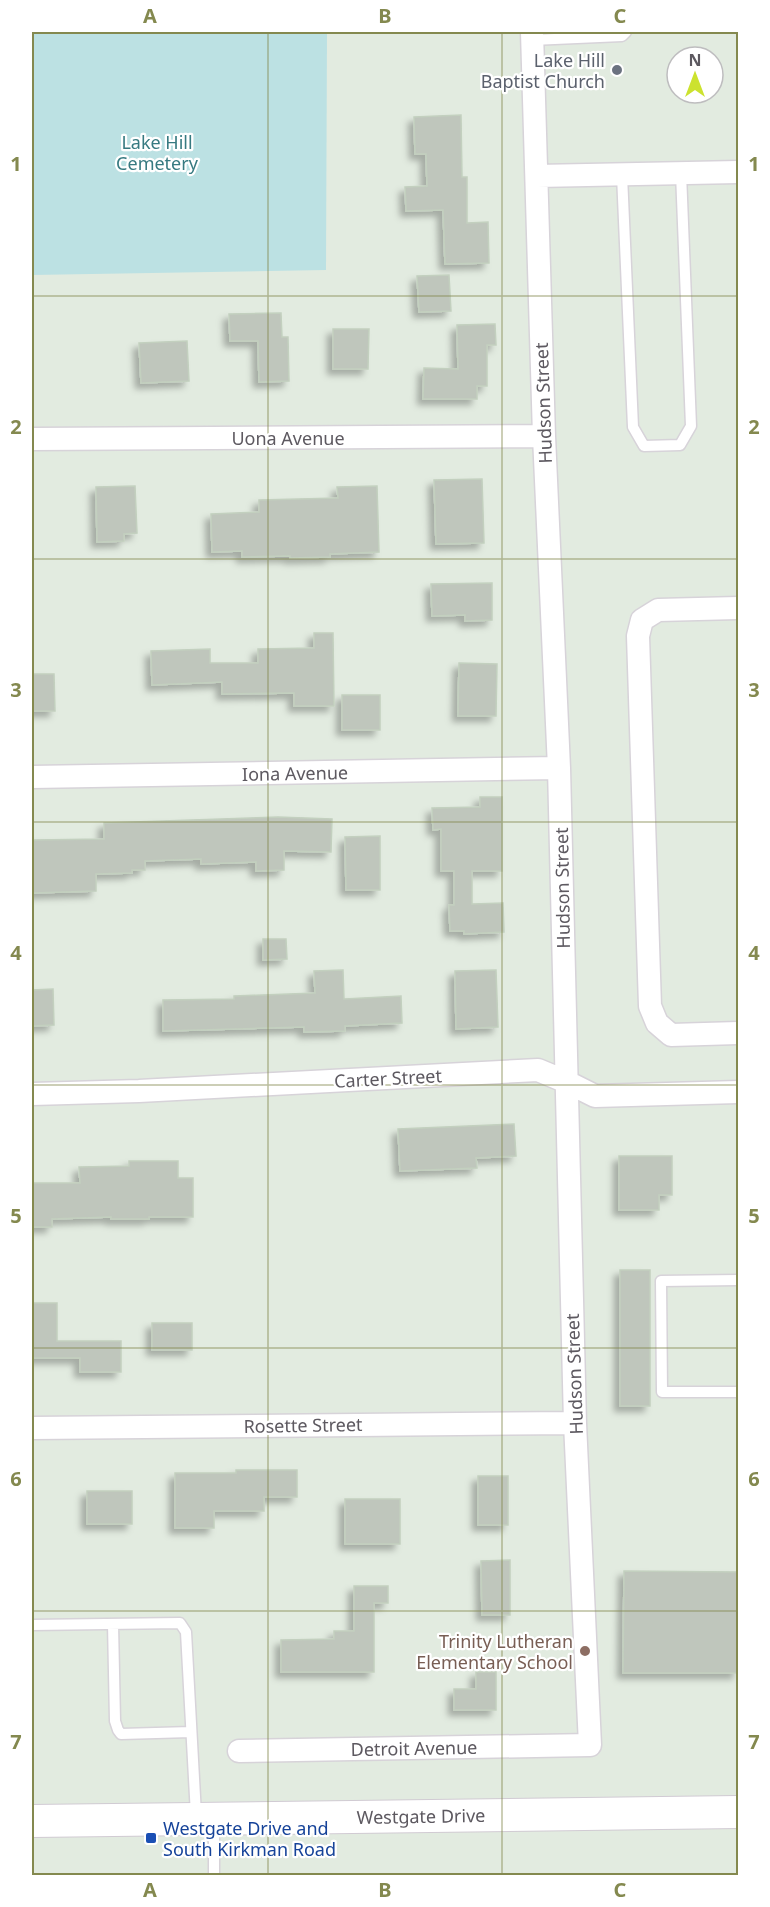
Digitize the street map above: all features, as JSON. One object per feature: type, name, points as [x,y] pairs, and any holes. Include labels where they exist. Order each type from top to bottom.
[{"type":"street","name":"Hudson Street","points":[[532,36],[544,436],[559,768],[575,1423],[590,1745]]},
{"type":"street","points":[[537,176],[738,172]]},
{"type":"street","name":"Uona Avenue","points":[[32,439],[544,436]]},
{"type":"street","points":[[738,608],[658,610],[642,620],[638,636],[650,1006],[657,1023],[671,1035],[738,1033]]},
{"type":"street","name":"Iona Avenue","points":[[32,777],[559,768]]},
{"type":"street","name":"Carter Street","points":[[32,1094],[139,1091],[538,1070],[595,1096],[738,1092]]},
{"type":"street","name":"Rosette Street","points":[[32,1428],[575,1423]]},
{"type":"street","name":"Detroit Avenue","points":[[239,1751],[590,1745]]},
{"type":"street","name":"Westgate Drive","points":[[32,1821],[738,1812]]},
{"type":"lane","points":[[532,36],[622,36],[626,32]]},
{"type":"lane","points":[[622,175],[633,427],[644,446],[680,445],[691,426],[681,173]]},
{"type":"lane","points":[[738,1280],[661,1281],[662,1392],[738,1392]]},
{"type":"lane","points":[[32,1625],[180,1623],[186,1632],[191,1732],[214,1875]]},
{"type":"lane","points":[[113,1624],[117,1730],[121,1734],[191,1732]]},
{"type":"green space","name":"Lake Hill Cemetery","points":[[32,32],[327,32],[326,270],[32,275]]},
{"type":"building","points":[[461,115],[462,177],[467,177],[467,223],[488,222],[489,263],[445,264],[443,210],[406,211],[405,187],[427,186],[426,154],[415,154],[414,117]]},
{"type":"building","points":[[449,275],[451,311],[419,312],[417,276]]},
{"type":"building","points":[[281,313],[282,337],[288,337],[289,381],[259,382],[258,341],[230,341],[229,314]]},
{"type":"building","points":[[495,324],[496,345],[487,345],[487,386],[477,386],[477,399],[423,399],[424,368],[458,369],[457,325]]},
{"type":"building","points":[[333,329],[369,329],[368,369],[333,369]]},
{"type":"building","points":[[187,341],[189,381],[141,383],[139,343]]},
{"type":"building","points":[[482,479],[484,543],[436,544],[434,480]]},
{"type":"building","points":[[135,486],[137,533],[124,534],[124,541],[97,542],[96,487]]},
{"type":"building","points":[[377,486],[379,552],[290,558],[290,556],[242,557],[242,551],[212,552],[211,514],[259,512],[259,500],[338,498],[337,487]]},
{"type":"building","points":[[492,583],[492,620],[465,621],[465,615],[432,616],[431,584]]},
{"type":"building","points":[[314,633],[333,633],[334,706],[294,706],[294,693],[222,694],[222,682],[152,685],[151,651],[210,649],[210,663],[258,663],[258,649],[314,648]]},
{"type":"building","points":[[459,663],[497,664],[496,716],[458,716]]},
{"type":"building","points":[[32,674],[54,674],[55,711],[32,711]]},
{"type":"building","points":[[342,695],[380,695],[380,730],[342,730]]},
{"type":"building","points":[[480,797],[502,797],[502,871],[472,871],[472,904],[503,903],[504,932],[464,934],[464,931],[450,931],[449,905],[454,905],[454,871],[441,871],[441,829],[433,830],[432,808],[480,807]]},
{"type":"building","points":[[278,817],[332,819],[331,852],[284,851],[284,870],[256,871],[256,862],[201,864],[201,859],[145,861],[145,870],[132,870],[132,873],[96,874],[96,891],[32,893],[32,840],[104,839],[104,823]]},
{"type":"building","points":[[380,836],[380,890],[346,890],[345,837]]},
{"type":"building","points":[[263,939],[286,939],[287,959],[263,960]]},
{"type":"building","points":[[343,970],[344,999],[401,996],[402,1023],[345,1026],[345,1031],[304,1032],[304,1027],[163,1031],[163,1000],[234,999],[234,996],[315,993],[314,971]]},
{"type":"building","points":[[496,970],[498,1027],[456,1029],[455,971]]},
{"type":"building","points":[[53,989],[54,1025],[32,1026],[32,990]]},
{"type":"building","points":[[514,1124],[516,1156],[476,1158],[477,1168],[400,1171],[398,1129]]},
{"type":"building","points":[[619,1156],[672,1156],[672,1195],[659,1195],[659,1210],[619,1210]]},
{"type":"building","points":[[129,1161],[178,1161],[178,1178],[193,1178],[193,1217],[52,1219],[52,1227],[32,1227],[32,1183],[80,1183],[79,1167],[129,1166]]},
{"type":"building","points":[[620,1270],[650,1270],[650,1406],[620,1406]]},
{"type":"building","points":[[32,1303],[57,1303],[57,1341],[121,1341],[121,1372],[80,1372],[80,1358],[32,1358]]},
{"type":"building","points":[[152,1323],[192,1323],[192,1350],[152,1350]]},
{"type":"building","points":[[236,1470],[297,1470],[297,1497],[264,1497],[264,1511],[214,1511],[214,1528],[175,1528],[175,1473],[236,1473]]},
{"type":"building","points":[[478,1476],[508,1476],[508,1525],[478,1525]]},
{"type":"building","points":[[87,1491],[132,1491],[132,1524],[87,1524]]},
{"type":"building","points":[[345,1499],[400,1499],[400,1544],[345,1544]]},
{"type":"building","points":[[510,1560],[510,1615],[482,1615],[481,1561]]},
{"type":"building","points":[[624,1571],[738,1572],[738,1673],[623,1673]]},
{"type":"building","points":[[354,1586],[388,1586],[388,1603],[374,1603],[374,1672],[281,1672],[281,1640],[334,1639],[334,1631],[354,1631]]},
{"type":"building","points":[[476,1672],[496,1672],[496,1710],[454,1710],[454,1689],[476,1689]]},
{"type":"place","name":"Lake Hill Baptist Church","points":[[617,70]]},
{"type":"place","name":"Trinity Lutheran Elementary School","points":[[585,1651]]},
{"type":"place","name":"Westgate Drive and South Kirkman Road","points":[[151,1838]]}]
